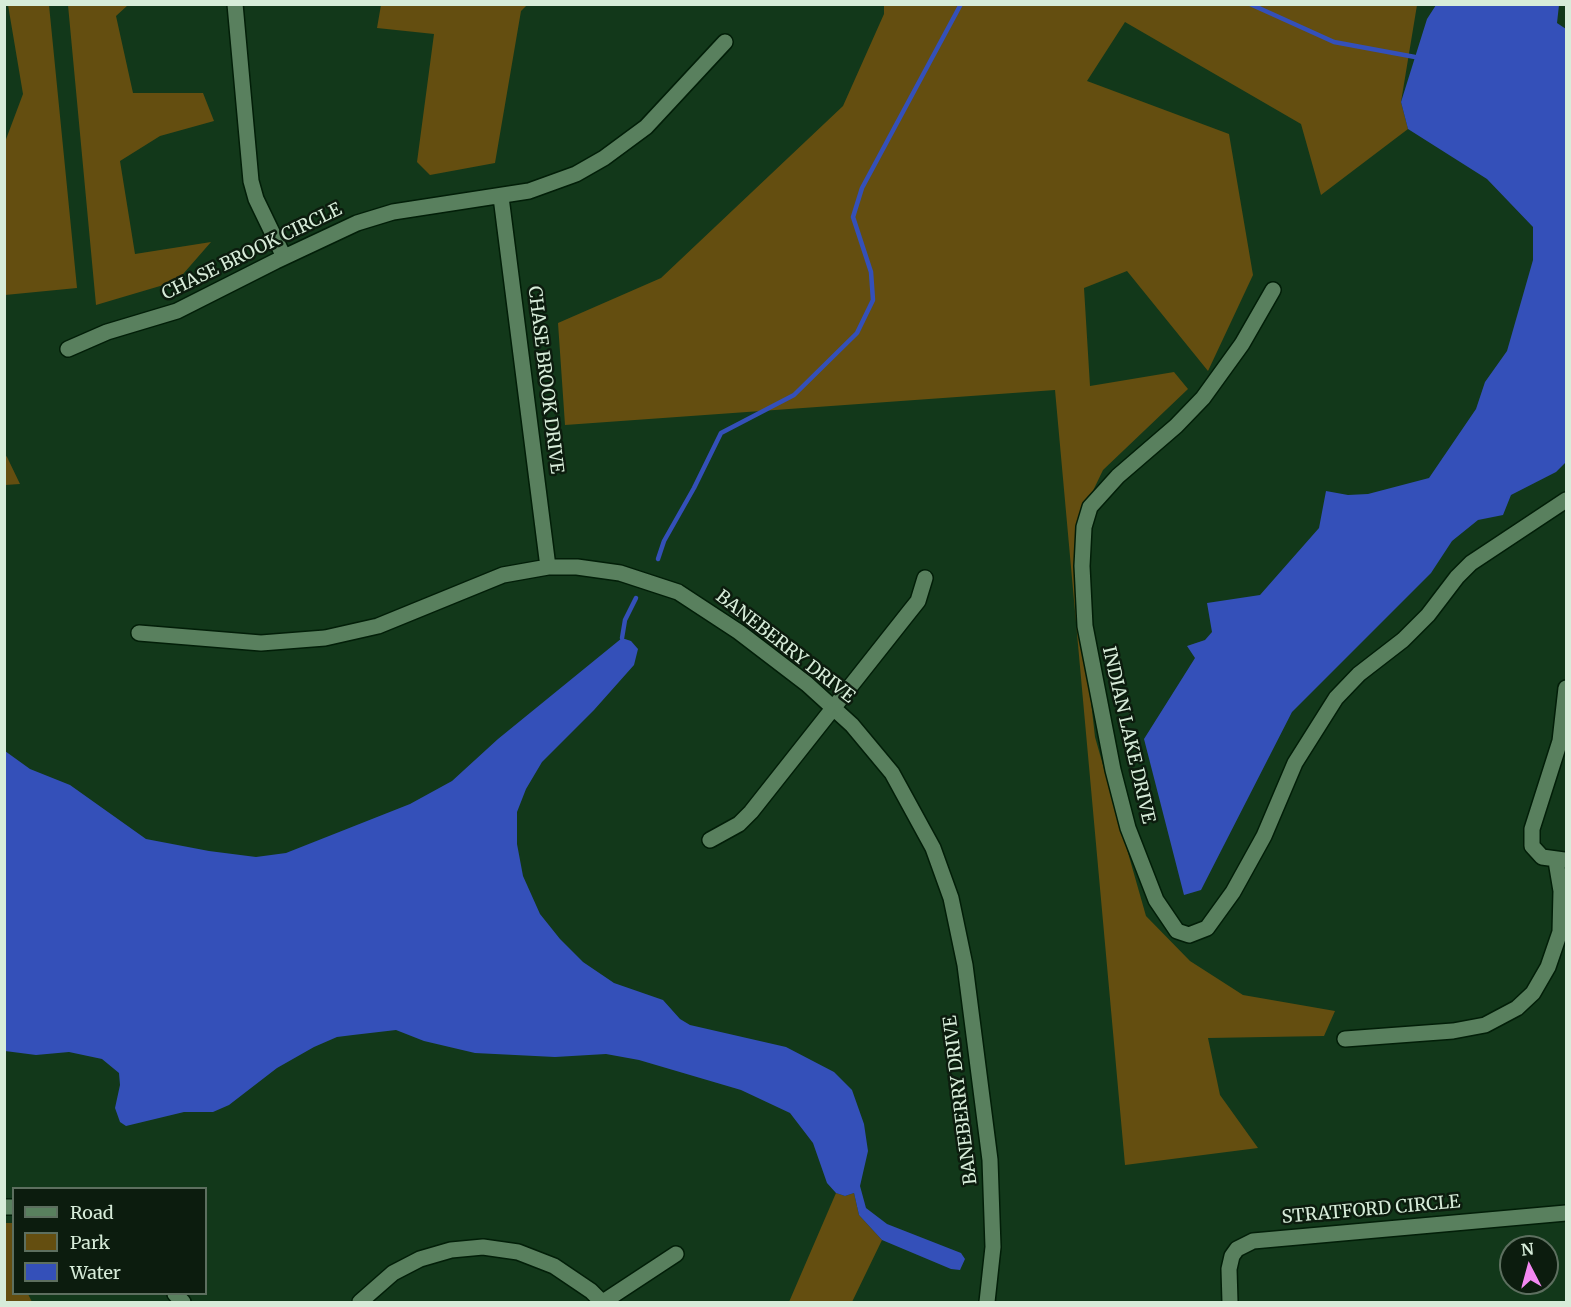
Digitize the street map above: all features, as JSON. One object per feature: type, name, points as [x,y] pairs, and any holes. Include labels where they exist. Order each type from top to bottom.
[{"type":"street","points":[[235,4],[251,181],[256,199],[284,257]]},
{"type":"street","name":"CHASE BROOK CIRCLE","points":[[68,349],[107,332],[177,311],[334,232],[393,212],[501,197],[560,181],[604,158],[645,127],[725,42]]},
{"type":"street","name":"CHASE BROOK DRIVE","points":[[501,197],[548,567]]},
{"type":"street","name":"INDIAN LAKE DRIVE","points":[[1273,290],[1242,344],[1203,398],[1176,426],[1118,476],[1090,507],[1084,527],[1082,566],[1085,626],[1113,770],[1128,828],[1152,890],[1177,931],[1189,935],[1208,928],[1233,892],[1264,836],[1295,763],[1336,698],[1359,674],[1403,640],[1428,615],[1457,577],[1471,563],[1566,500]]},
{"type":"street","name":"BANEBERRY DRIVE","points":[[139,633],[261,643],[325,638],[378,626],[503,575],[548,567],[578,567],[620,573],[678,592],[739,632],[835,708],[892,774],[933,848],[951,898],[964,965],[990,1160],[993,1248],[987,1302]]},
{"type":"street","points":[[710,840],[733,828],[751,812],[918,601],[925,578]]},
{"type":"street","points":[[1345,1039],[1453,1031],[1485,1025],[1517,1008],[1533,993],[1548,967],[1560,932],[1561,860],[1542,857],[1534,850],[1532,829],[1560,741],[1566,688]]},
{"type":"street","name":"STRATFORD CIRCLE","points":[[1230,1302],[1228,1269],[1232,1256],[1237,1249],[1253,1241],[1566,1214]]},
{"type":"street","points":[[360,1302],[393,1273],[420,1259],[451,1250],[483,1247],[518,1252],[554,1266],[603,1302],[676,1254]]},
{"type":"green space","points":[[8,5],[49,5],[77,288],[5,295],[5,142],[23,94]]},
{"type":"green space","points":[[68,5],[128,5],[116,16],[133,93],[203,93],[214,121],[160,136],[120,161],[135,254],[211,242],[177,281],[96,305]]},
{"type":"green space","points":[[381,5],[527,5],[521,11],[495,163],[430,175],[417,162],[434,34],[377,28]]},
{"type":"green space","points":[[884,5],[1417,5],[1401,102],[1408,129],[1321,195],[1301,124],[1125,22],[1087,81],[1229,134],[1253,275],[1208,371],[1127,271],[1084,288],[1090,386],[1174,372],[1188,389],[1103,470],[1077,524],[1084,639],[1095,737],[1146,916],[1190,961],[1243,995],[1335,1011],[1324,1036],[1208,1038],[1220,1095],[1258,1148],[1125,1165],[1055,390],[565,425],[558,323],[661,278],[843,106],[884,14]]},
{"type":"green space","points":[[5,455],[7,457],[20,484],[5,485]]},
{"type":"green space","points":[[836,1193],[845,1196],[854,1193],[859,1215],[882,1240],[852,1302],[789,1302]]},
{"type":"green space","points":[[5,1223],[12,1223],[12,1295],[28,1295],[32,1302],[5,1302]]},
{"type":"water","points":[[1436,5],[1559,5],[1557,23],[1566,29],[1566,462],[1556,472],[1511,495],[1503,515],[1478,520],[1452,541],[1431,573],[1292,712],[1201,890],[1184,895],[1144,739],[1195,658],[1187,646],[1205,640],[1212,632],[1207,603],[1260,595],[1319,528],[1326,491],[1348,495],[1368,494],[1429,478],[1476,409],[1485,382],[1507,351],[1533,260],[1533,227],[1487,179],[1408,129],[1401,102],[1427,19]]},
{"type":"water","points":[[622,638],[631,641],[638,649],[634,665],[594,710],[542,762],[526,789],[517,812],[517,844],[523,876],[540,914],[583,962],[614,983],[663,1000],[680,1019],[690,1025],[786,1047],[834,1072],[852,1090],[864,1124],[868,1151],[860,1186],[866,1208],[887,1224],[961,1253],[965,1259],[960,1270],[951,1269],[882,1240],[859,1215],[854,1193],[845,1196],[836,1193],[827,1183],[813,1143],[790,1113],[741,1090],[639,1060],[606,1054],[555,1057],[475,1053],[424,1041],[396,1030],[337,1037],[277,1068],[229,1105],[213,1112],[184,1112],[126,1126],[120,1122],[115,1108],[120,1085],[119,1073],[102,1059],[69,1052],[36,1055],[5,1051],[5,751],[30,769],[70,785],[146,839],[256,857],[286,853],[410,804],[452,781],[498,739]]},
{"type":"waterway","points":[[658,559],[664,541],[721,433],[794,395],[857,333],[873,300],[871,272],[853,217],[862,188],[961,4]]},
{"type":"waterway","points":[[1250,4],[1334,42],[1415,57]]},
{"type":"waterway","points":[[622,638],[625,620],[636,598]]}]
